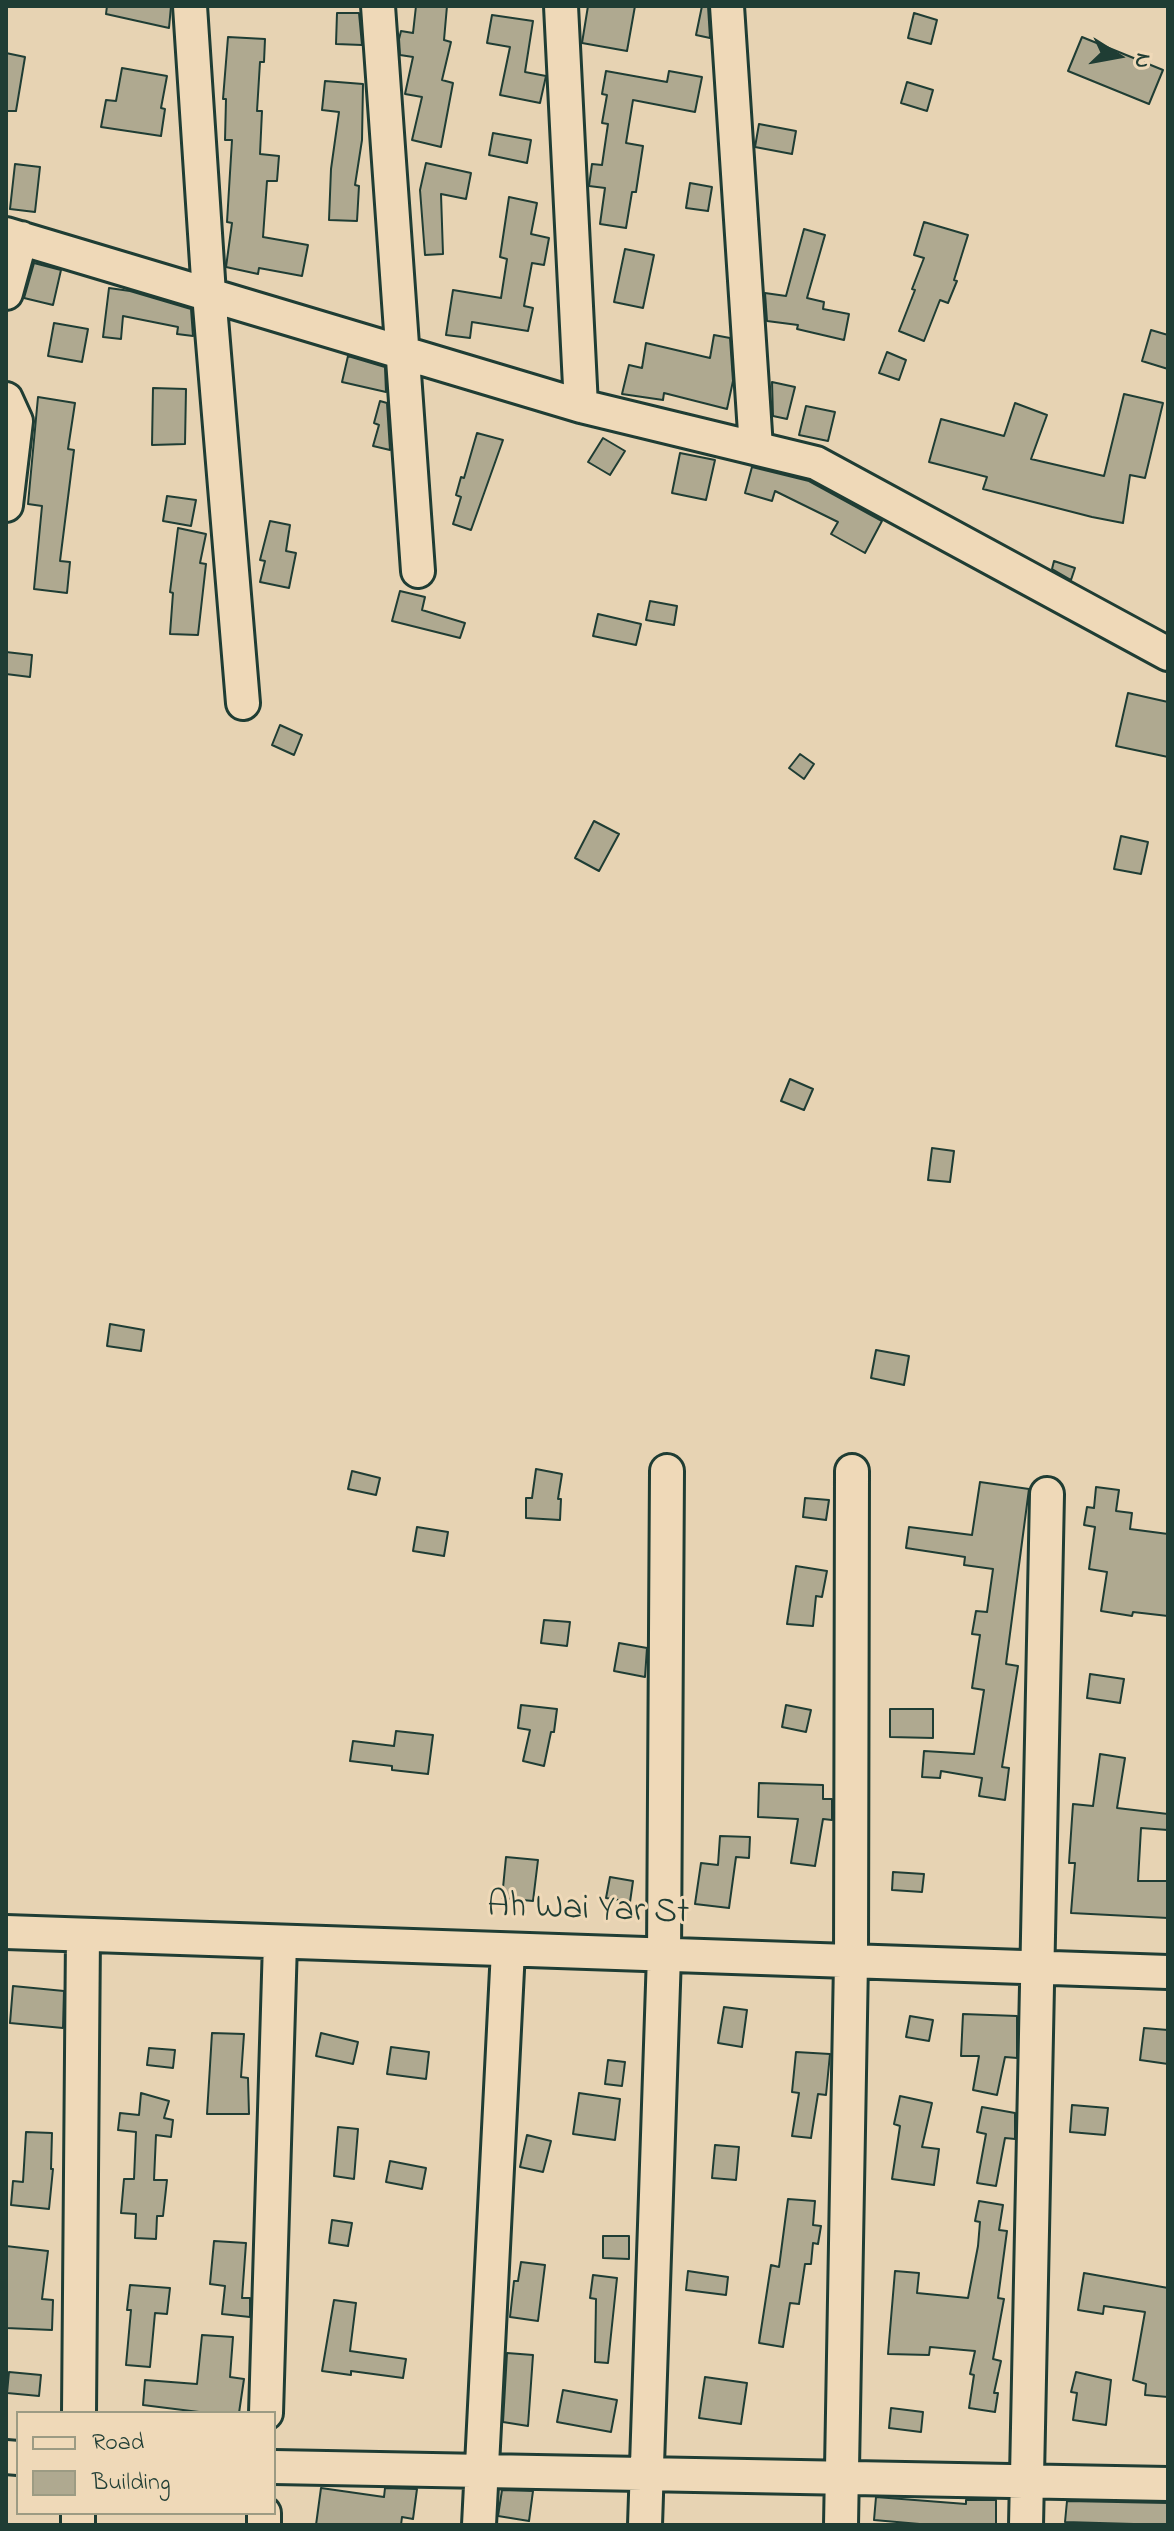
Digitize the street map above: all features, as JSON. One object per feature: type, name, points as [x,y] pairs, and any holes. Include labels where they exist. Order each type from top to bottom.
[{"type":"street","points":[[190,6],[209,294],[243,703]]},
{"type":"street","points":[[378,6],[418,571]]},
{"type":"street","points":[[561,6],[581,406]]},
{"type":"street","points":[[727,6],[756,448]]},
{"type":"street","points":[[6,293],[14,236],[581,406],[816,463],[1168,654]]},
{"type":"street","points":[[6,399],[16,421],[6,505]]},
{"type":"street","points":[[645,2525],[664,1955],[667,1471]]},
{"type":"street","points":[[841,2525],[851,1961],[852,1471]]},
{"type":"street","points":[[1026,2525],[1047,1494]]},
{"type":"street","name":"Ah Wai Yar St","points":[[6,1932],[1168,1972]]},
{"type":"street","points":[[79,2411],[83,1935]]},
{"type":"street","points":[[266,2411],[280,1942]]},
{"type":"street","points":[[479,2525],[508,1950]]},
{"type":"street","points":[[276,2467],[1168,2484]]},
{"type":"building","points":[[107,6],[171,6],[169,28],[106,14]]},
{"type":"building","points":[[416,6],[447,6],[444,40],[451,42],[442,80],[453,83],[441,147],[412,140],[422,97],[405,94],[413,57],[400,55],[399,39],[401,31],[413,33]]},
{"type":"building","points":[[588,6],[635,6],[627,51],[582,43]]},
{"type":"building","points":[[702,6],[708,6],[710,38],[696,35]]},
{"type":"building","points":[[337,13],[359,13],[362,45],[336,44]]},
{"type":"building","points":[[914,13],[937,20],[931,44],[908,38]]},
{"type":"building","points":[[492,15],[533,21],[525,72],[546,76],[540,103],[500,95],[510,47],[487,43]]},
{"type":"building","points":[[228,37],[265,39],[264,62],[260,62],[257,111],[262,111],[260,154],[279,156],[277,181],[267,181],[263,237],[308,245],[302,276],[259,268],[258,274],[226,267],[232,223],[227,222],[232,140],[225,140],[226,99],[223,99]]},
{"type":"building","points":[[1082,37],[1163,70],[1149,104],[1068,71]]},
{"type":"building","points":[[6,53],[25,57],[16,111],[6,111]]},
{"type":"building","points":[[122,68],[167,76],[161,108],[165,109],[161,136],[101,127],[106,100],[116,101]]},
{"type":"building","points":[[606,71],[667,82],[669,71],[702,77],[695,112],[633,100],[626,143],[643,146],[636,192],[632,192],[626,228],[600,224],[605,188],[589,186],[592,164],[602,165],[608,124],[602,123],[607,95],[602,94]]},
{"type":"building","points":[[325,81],[363,84],[362,140],[355,185],[359,186],[357,221],[329,220],[331,169],[339,112],[322,110]]},
{"type":"building","points":[[907,82],[933,90],[927,111],[901,103]]},
{"type":"building","points":[[759,124],[796,131],[792,154],[755,147]]},
{"type":"building","points":[[493,133],[531,140],[527,163],[489,155]]},
{"type":"building","points":[[426,163],[471,173],[466,199],[441,194],[443,254],[425,255],[420,190]]},
{"type":"building","points":[[15,164],[40,167],[35,212],[10,209]]},
{"type":"building","points":[[690,183],[712,187],[708,211],[686,208]]},
{"type":"building","points":[[509,197],[537,203],[531,234],[549,238],[544,265],[532,263],[524,306],[533,308],[528,331],[472,322],[470,338],[446,335],[453,290],[501,298],[507,259],[500,257]]},
{"type":"building","points":[[924,222],[968,235],[954,280],[957,281],[948,303],[940,300],[924,341],[899,331],[924,258],[914,255]]},
{"type":"building","points":[[804,229],[825,235],[807,298],[824,302],[823,309],[849,314],[844,340],[797,329],[798,325],[767,321],[765,293],[786,296]]},
{"type":"building","points":[[625,249],[654,255],[643,308],[614,302]]},
{"type":"building","points":[[34,263],[61,270],[53,305],[24,298]]},
{"type":"building","points":[[109,288],[191,309],[193,336],[177,334],[178,327],[123,316],[121,339],[103,337]]},
{"type":"building","points":[[54,323],[88,329],[82,362],[48,356]]},
{"type":"building","points":[[1151,330],[1168,335],[1168,369],[1142,361]]},
{"type":"building","points":[[714,335],[730,338],[733,381],[727,409],[664,393],[663,400],[622,394],[629,365],[642,368],[646,343],[710,358]]},
{"type":"building","points":[[887,352],[906,360],[899,380],[879,373]]},
{"type":"building","points":[[348,356],[385,367],[386,392],[342,382]]},
{"type":"building","points":[[772,382],[795,387],[787,419],[773,416]]},
{"type":"building","points":[[153,388],[186,389],[185,444],[152,445]]},
{"type":"building","points":[[1124,394],[1163,403],[1145,478],[1130,475],[1123,523],[983,489],[987,477],[929,462],[941,419],[1004,436],[1015,403],[1047,415],[1031,459],[1104,476]]},
{"type":"building","points":[[38,397],[75,403],[68,449],[74,450],[60,561],[70,562],[67,593],[34,589],[42,506],[28,504]]},
{"type":"building","points":[[380,401],[387,403],[390,450],[373,446],[379,425],[374,423]]},
{"type":"building","points":[[806,406],[835,412],[828,441],[799,435]]},
{"type":"building","points":[[477,433],[503,440],[471,530],[453,524],[461,497],[456,495]]},
{"type":"building","points":[[603,438],[625,451],[610,475],[588,462]]},
{"type":"building","points":[[680,453],[715,460],[706,500],[672,493]]},
{"type":"building","points":[[752,467],[809,481],[882,521],[865,553],[831,534],[838,522],[775,491],[772,501],[745,493]]},
{"type":"building","points":[[167,496],[196,500],[191,526],[163,521]]},
{"type":"building","points":[[270,521],[290,525],[286,551],[296,553],[289,588],[260,582],[265,561],[260,560]]},
{"type":"building","points":[[178,528],[206,534],[200,563],[206,564],[198,635],[170,634],[173,593],[170,592]]},
{"type":"building","points":[[1054,561],[1075,568],[1071,580],[1052,569]]},
{"type":"building","points":[[400,591],[425,597],[422,610],[465,623],[460,638],[392,621]]},
{"type":"building","points":[[650,601],[677,606],[674,625],[646,620]]},
{"type":"building","points":[[598,614],[641,624],[636,645],[593,636]]},
{"type":"building","points":[[6,652],[32,655],[30,677],[6,674]]},
{"type":"building","points":[[1128,693],[1168,702],[1168,757],[1116,746]]},
{"type":"building","points":[[280,725],[302,735],[294,755],[272,745]]},
{"type":"building","points":[[800,754],[814,764],[804,779],[789,768]]},
{"type":"building","points":[[594,821],[619,834],[599,871],[575,858]]},
{"type":"building","points":[[1121,836],[1148,842],[1141,874],[1114,869]]},
{"type":"building","points":[[790,1079],[813,1089],[804,1110],[781,1101]]},
{"type":"building","points":[[932,1148],[954,1151],[950,1182],[928,1180]]},
{"type":"building","points":[[110,1324],[144,1330],[141,1351],[107,1346]]},
{"type":"building","points":[[876,1350],[909,1356],[904,1385],[871,1378]]},
{"type":"building","points":[[536,1469],[562,1474],[558,1499],[561,1499],[560,1520],[526,1518],[526,1498],[532,1498]]},
{"type":"building","points":[[352,1471],[380,1478],[376,1495],[348,1489]]},
{"type":"building","points":[[980,1482],[1029,1489],[1006,1664],[1018,1666],[1002,1767],[1009,1768],[1005,1800],[979,1796],[982,1778],[941,1771],[940,1778],[922,1777],[924,1751],[974,1754],[984,1690],[972,1688],[980,1635],[972,1634],[976,1611],[987,1612],[993,1569],[964,1565],[965,1557],[906,1548],[909,1527],[972,1535]]},
{"type":"building","points":[[1096,1487],[1119,1490],[1116,1511],[1132,1513],[1130,1529],[1168,1534],[1168,1616],[1133,1612],[1132,1616],[1101,1611],[1107,1572],[1089,1569],[1095,1527],[1084,1525],[1087,1507],[1094,1508]]},
{"type":"building","points":[[805,1498],[829,1500],[826,1520],[803,1517]]},
{"type":"building","points":[[417,1527],[448,1532],[444,1556],[413,1551]]},
{"type":"building","points":[[796,1566],[827,1571],[822,1597],[816,1596],[813,1626],[787,1624]]},
{"type":"building","points":[[544,1620],[570,1622],[567,1646],[541,1643]]},
{"type":"building","points":[[619,1643],[647,1648],[645,1677],[614,1671]]},
{"type":"building","points":[[1090,1674],[1124,1679],[1120,1703],[1087,1698]]},
{"type":"building","points":[[521,1705],[557,1709],[544,1766],[523,1761],[530,1730],[518,1728]]},
{"type":"building","points":[[786,1705],[811,1710],[806,1732],[782,1727]]},
{"type":"building","points":[[890,1709],[933,1709],[933,1738],[890,1737]]},
{"type":"building","points":[[396,1731],[433,1735],[428,1774],[350,1761],[353,1741],[394,1746]]},
{"type":"building","points":[[1100,1754],[1125,1758],[1117,1808],[1168,1814],[1168,1830],[1141,1828],[1138,1881],[1168,1881],[1168,1918],[1071,1913],[1075,1863],[1069,1863],[1073,1804],[1093,1806]]},
{"type":"building","points":[[759,1783],[823,1785],[823,1799],[832,1799],[832,1820],[823,1819],[815,1866],[791,1863],[798,1819],[758,1817]]},
{"type":"building","points":[[720,1836],[750,1837],[749,1858],[736,1857],[729,1908],[695,1904],[701,1863],[718,1865]]},
{"type":"building","points":[[506,1857],[538,1860],[533,1901],[502,1898]]},
{"type":"building","points":[[893,1872],[924,1874],[922,1892],[892,1890]]},
{"type":"building","points":[[610,1877],[633,1881],[630,1902],[606,1898]]},
{"type":"building","points":[[13,1986],[64,1991],[63,2028],[10,2023]]},
{"type":"building","points":[[724,2007],[747,2010],[742,2047],[718,2043]]},
{"type":"building","points":[[963,2014],[1017,2016],[1017,2058],[1005,2057],[997,2095],[973,2090],[979,2056],[961,2056]]},
{"type":"building","points":[[910,2016],[933,2020],[929,2041],[906,2037]]},
{"type":"building","points":[[1144,2028],[1168,2030],[1168,2064],[1140,2060]]},
{"type":"building","points":[[212,2033],[244,2034],[241,2077],[248,2078],[249,2114],[207,2114]]},
{"type":"building","points":[[321,2033],[358,2042],[353,2064],[316,2056]]},
{"type":"building","points":[[391,2047],[429,2052],[426,2079],[387,2074]]},
{"type":"building","points":[[149,2048],[175,2050],[173,2068],[147,2065]]},
{"type":"building","points":[[796,2052],[830,2054],[826,2095],[818,2094],[811,2138],[792,2136],[799,2093],[792,2092]]},
{"type":"building","points":[[608,2060],[625,2062],[622,2086],[605,2084]]},
{"type":"building","points":[[141,2093],[169,2101],[164,2118],[173,2120],[171,2137],[156,2135],[154,2180],[167,2180],[163,2216],[157,2216],[156,2239],[135,2238],[136,2214],[121,2213],[124,2179],[134,2179],[136,2132],[118,2130],[120,2113],[139,2115]]},
{"type":"building","points":[[579,2093],[620,2099],[615,2140],[573,2134]]},
{"type":"building","points":[[900,2096],[932,2103],[922,2147],[939,2149],[934,2185],[892,2179],[900,2126],[894,2124]]},
{"type":"building","points":[[1072,2105],[1108,2108],[1105,2135],[1070,2132]]},
{"type":"building","points":[[982,2107],[1015,2113],[1015,2139],[1005,2138],[996,2186],[977,2183],[986,2134],[977,2132]]},
{"type":"building","points":[[338,2127],[358,2129],[354,2179],[334,2176]]},
{"type":"building","points":[[26,2132],[52,2133],[53,2169],[49,2209],[11,2205],[13,2181],[23,2182]]},
{"type":"building","points":[[527,2135],[551,2141],[543,2172],[520,2167]]},
{"type":"building","points":[[715,2145],[739,2147],[736,2180],[712,2178]]},
{"type":"building","points":[[390,2161],[426,2168],[422,2189],[386,2182]]},
{"type":"building","points":[[788,2199],[815,2201],[813,2225],[821,2226],[818,2244],[813,2243],[811,2264],[805,2264],[799,2304],[790,2303],[783,2347],[759,2343],[771,2265],[779,2267]]},
{"type":"building","points":[[979,2201],[1003,2205],[999,2230],[1007,2231],[998,2298],[1004,2299],[993,2359],[1001,2361],[994,2393],[998,2393],[995,2412],[969,2408],[974,2375],[970,2374],[975,2351],[930,2347],[929,2355],[888,2354],[895,2271],[919,2273],[917,2293],[968,2298],[978,2246],[980,2222],[975,2221]]},
{"type":"building","points":[[332,2220],[352,2223],[348,2246],[329,2243]]},
{"type":"building","points":[[603,2236],[629,2236],[629,2259],[603,2258]]},
{"type":"building","points":[[214,2241],[246,2243],[242,2298],[250,2298],[250,2317],[222,2314],[225,2286],[210,2284]]},
{"type":"building","points":[[6,2246],[48,2251],[42,2299],[53,2300],[52,2330],[6,2328]]},
{"type":"building","points":[[521,2262],[545,2265],[538,2321],[510,2317],[514,2281],[518,2281]]},
{"type":"building","points":[[688,2271],[728,2277],[726,2295],[686,2290]]},
{"type":"building","points":[[1084,2273],[1168,2288],[1168,2397],[1145,2395],[1146,2384],[1133,2380],[1145,2312],[1104,2306],[1103,2314],[1078,2310]]},
{"type":"building","points":[[593,2275],[617,2278],[608,2363],[595,2362],[596,2299],[590,2298]]},
{"type":"building","points":[[130,2285],[170,2288],[167,2314],[155,2313],[150,2367],[126,2365]]},
{"type":"building","points":[[334,2300],[356,2303],[350,2351],[406,2359],[403,2378],[351,2371],[351,2375],[322,2371]]},
{"type":"building","points":[[202,2335],[233,2337],[230,2377],[244,2379],[239,2411],[191,2411],[143,2405],[145,2380],[197,2384]]},
{"type":"building","points":[[507,2353],[533,2355],[528,2426],[503,2422]]},
{"type":"building","points":[[9,2372],[41,2375],[39,2396],[7,2393]]},
{"type":"building","points":[[1076,2372],[1111,2380],[1106,2425],[1073,2420],[1077,2393],[1071,2392]]},
{"type":"building","points":[[705,2377],[747,2383],[741,2424],[699,2418]]},
{"type":"building","points":[[563,2390],[617,2400],[611,2432],[557,2422]]},
{"type":"building","points":[[891,2408],[923,2412],[921,2432],[889,2428]]},
{"type":"building","points":[[321,2488],[384,2497],[385,2488],[417,2489],[413,2519],[402,2517],[401,2525],[316,2525]]},
{"type":"building","points":[[502,2490],[533,2491],[529,2521],[498,2516]]},
{"type":"building","points":[[876,2497],[966,2504],[966,2500],[996,2500],[996,2525],[931,2525],[874,2520]]},
{"type":"building","points":[[1067,2501],[1168,2503],[1168,2525],[1065,2522]]}]
